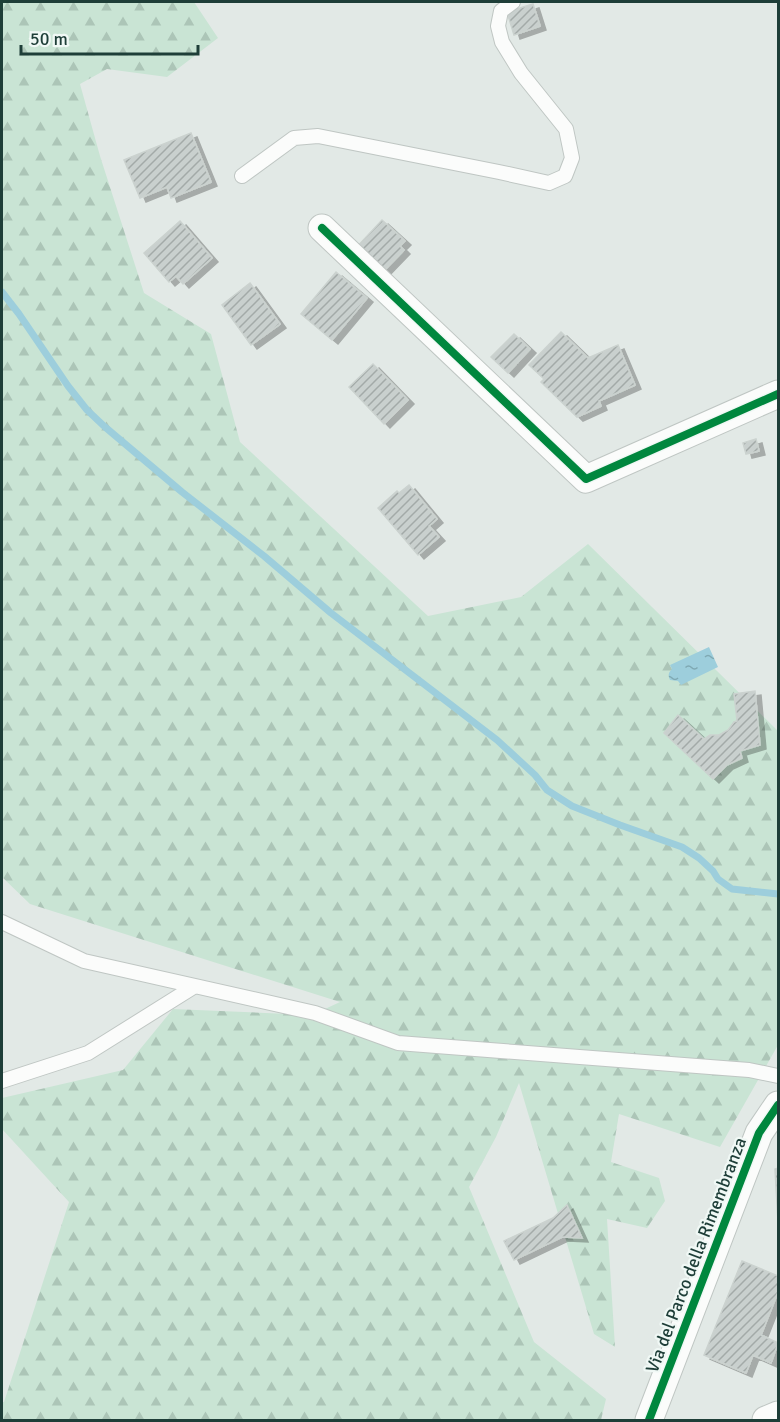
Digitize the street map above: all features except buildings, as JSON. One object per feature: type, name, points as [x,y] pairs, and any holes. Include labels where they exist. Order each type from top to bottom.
[{"type":"street","points":[[322,228],[586,479],[778,394]]},
{"type":"street","name":"Via del Parco della Rimembranza","points":[[649,1420],[759,1133],[778,1105]]},
{"type":"street","points":[[766,1420],[778,1415]]},
{"type":"lane","points":[[242,176],[294,138],[318,136],[549,183],[565,176],[572,158],[566,129],[521,73],[502,42],[498,26],[501,10],[513,2]]},
{"type":"lane","points":[[2,922],[84,961],[315,1012],[398,1042],[749,1070],[778,1076]]},
{"type":"lane","points":[[2,1081],[88,1053],[195,986]]},
{"type":"green space","points":[[2,2],[194,2],[218,38],[167,77],[107,69],[80,84],[100,156],[144,293],[211,334],[240,442],[428,616],[521,597],[588,544],[778,731],[778,1045],[720,1147],[619,1114],[611,1162],[659,1178],[665,1201],[647,1228],[607,1219],[615,1347],[594,1334],[519,1083],[496,1137],[469,1187],[534,1342],[606,1399],[601,1420],[2,1420],[2,1402],[4,1402],[69,1202],[2,1129],[2,1098],[123,1070],[173,1009],[312,1015],[340,1002],[30,904],[2,877]]},
{"type":"water","points":[[709,647],[718,667],[681,685],[678,681],[670,680],[669,674],[672,669],[670,665]]},
{"type":"waterway","points":[[2,292],[68,386],[87,410],[105,427],[331,613],[497,740],[535,775],[547,790],[572,806],[682,847],[699,858],[718,879],[732,889],[778,894]]},
{"type":"cycle path","points":[[322,228],[586,479],[778,394]]},
{"type":"cycle path","points":[[649,1420],[759,1133],[778,1105]]}]
